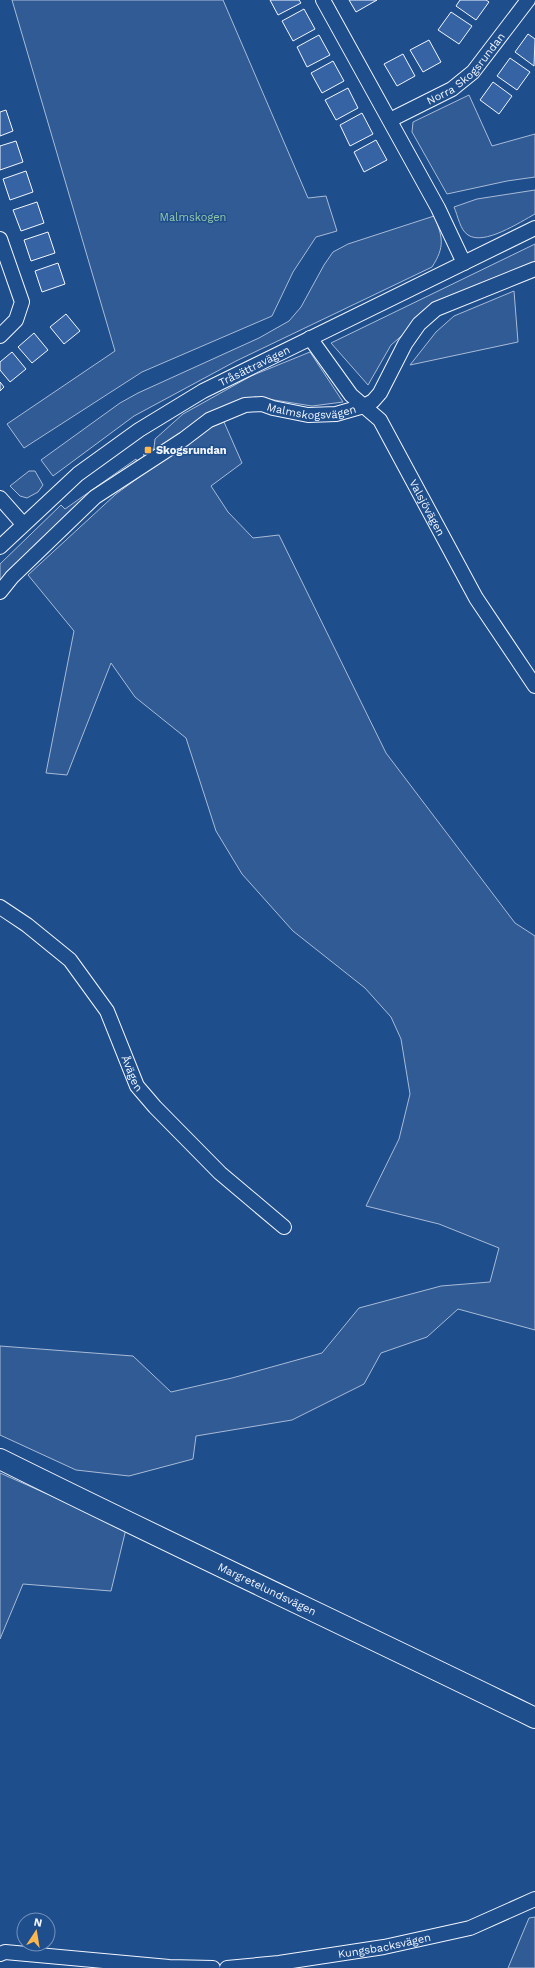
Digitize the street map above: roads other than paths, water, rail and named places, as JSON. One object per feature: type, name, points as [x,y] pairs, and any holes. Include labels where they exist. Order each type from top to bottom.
[{"type":"street","points":[[323,0],[438,208],[464,263]]},
{"type":"street","name":"Norra Skogsrundan","points":[[390,120],[452,89],[473,72],[528,0]]},
{"type":"street","name":"Tråsättravägen","points":[[0,547],[78,474],[139,430],[203,391],[535,228]]},
{"type":"street","points":[[0,239],[22,302],[16,320],[0,336]]},
{"type":"street","name":"Malmskogsvägen","points":[[0,592],[12,577],[95,497],[209,420],[245,405],[262,404],[308,415],[336,414],[364,406],[373,401],[380,392],[405,344],[419,324],[436,309],[535,269]]},
{"type":"street","name":"Valsjövägen","points":[[310,338],[351,395],[380,420],[476,598],[535,686]]},
{"type":"street","points":[[0,498],[23,524]]},
{"type":"street","name":"Åvägen","points":[[0,907],[27,925],[70,960],[107,1011],[137,1086],[155,1107],[220,1173],[284,1227]]},
{"type":"street","name":"Margretelundsvägen","points":[[0,1460],[535,1718]]},
{"type":"street","name":"Kungsbacksvägen","points":[[227,1968],[279,1963],[384,1947],[470,1928],[535,1899]]},
{"type":"street","points":[[0,1954],[5,1952],[169,1967],[213,1968]]},
{"type":"place","name":"Skogsrundan","points":[[148,450]]},
{"type":"park label","name":"Malmskogen","points":[[193,217]]}]
